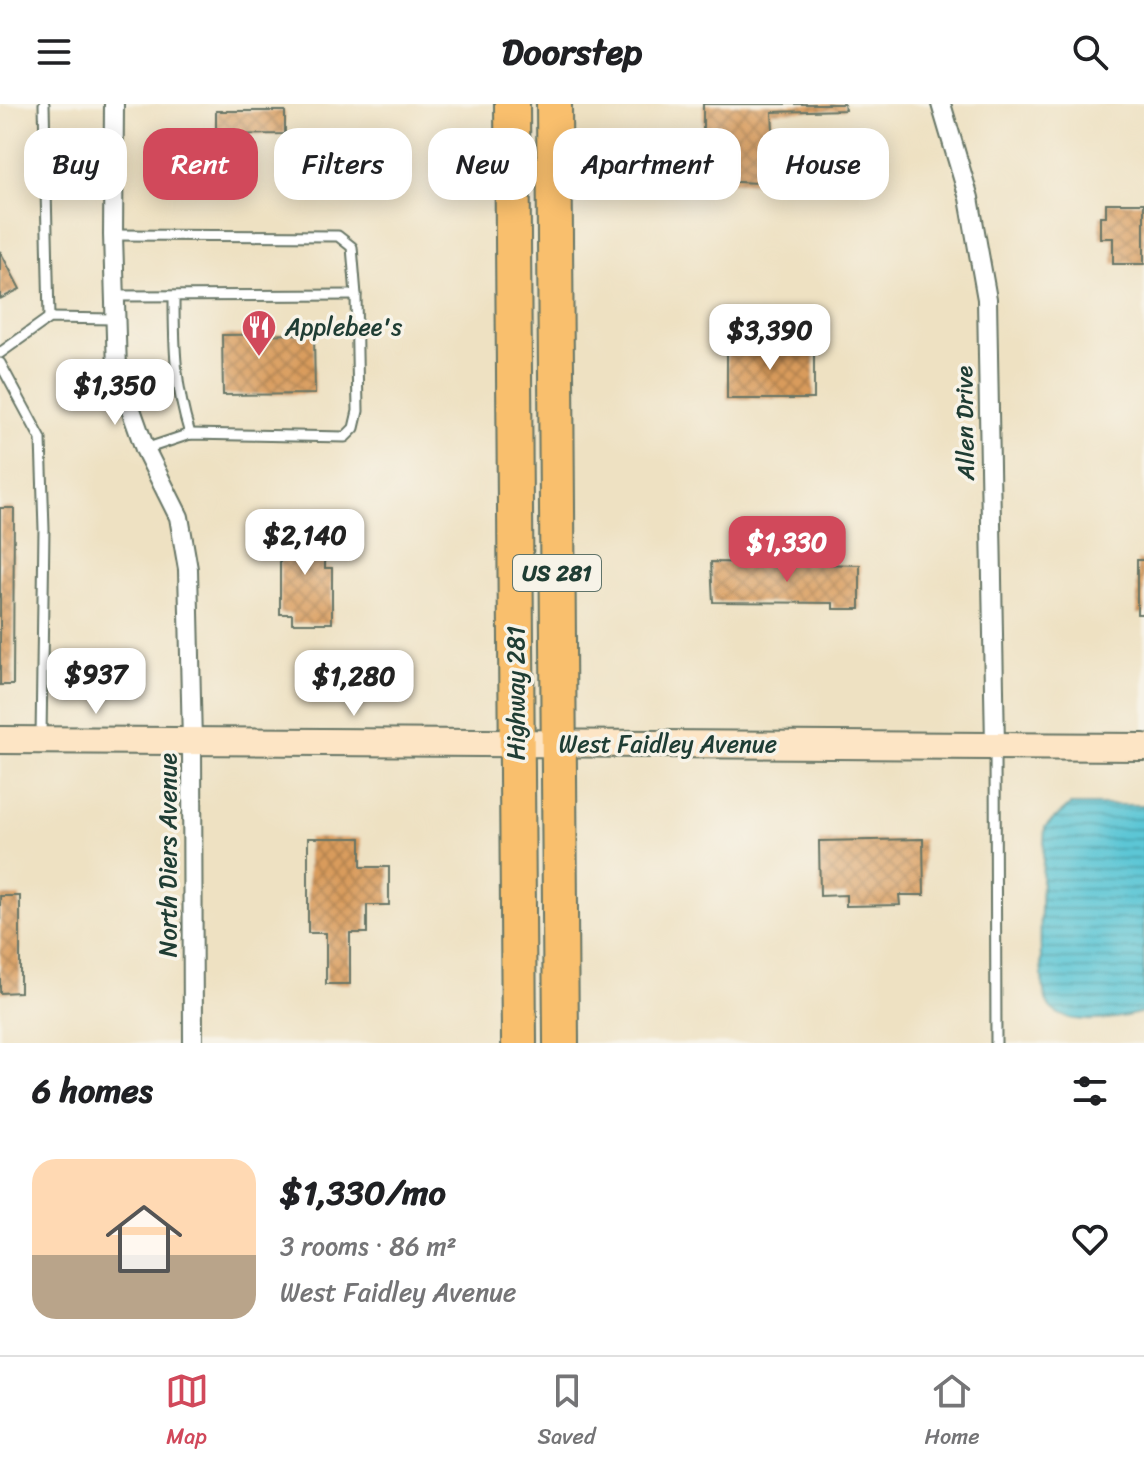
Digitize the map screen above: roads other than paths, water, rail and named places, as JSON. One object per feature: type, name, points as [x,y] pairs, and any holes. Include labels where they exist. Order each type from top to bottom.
[{"type":"highway","name":"Highway 281","points":[[512,104],[519,1043]]},
{"type":"highway","name":"Highway 281","points":[[554,104],[561,1043]]},
{"type":"street","name":"North Diers Avenue","points":[[114,104],[113,235],[117,370],[145,449],[179,517],[188,569],[193,1043]]},
{"type":"street","name":"Allen Drive","points":[[941,104],[969,198],[987,299],[995,746]]},
{"type":"street","name":"West Faidley Avenue","points":[[0,740],[1144,747]]},
{"type":"lane","points":[[44,104],[49,318]]},
{"type":"lane","points":[[113,235],[338,236],[352,247],[358,411],[354,428],[345,437],[190,434],[145,449]]},
{"type":"lane","points":[[114,296],[356,295]]},
{"type":"lane","points":[[174,298],[174,363],[180,403],[190,434]]},
{"type":"lane","points":[[0,353],[49,318],[115,319]]},
{"type":"lane","points":[[0,363],[41,439],[44,529],[40,741]]},
{"type":"lane","points":[[995,746],[996,1043]]},
{"type":"water","points":[[1070,805],[1144,805],[1144,1012],[1081,1020],[1057,1013],[1049,1006],[1044,994],[1041,921],[1045,827]]},
{"type":"place","name":"Applebee's","points":[[259,358]]}]
